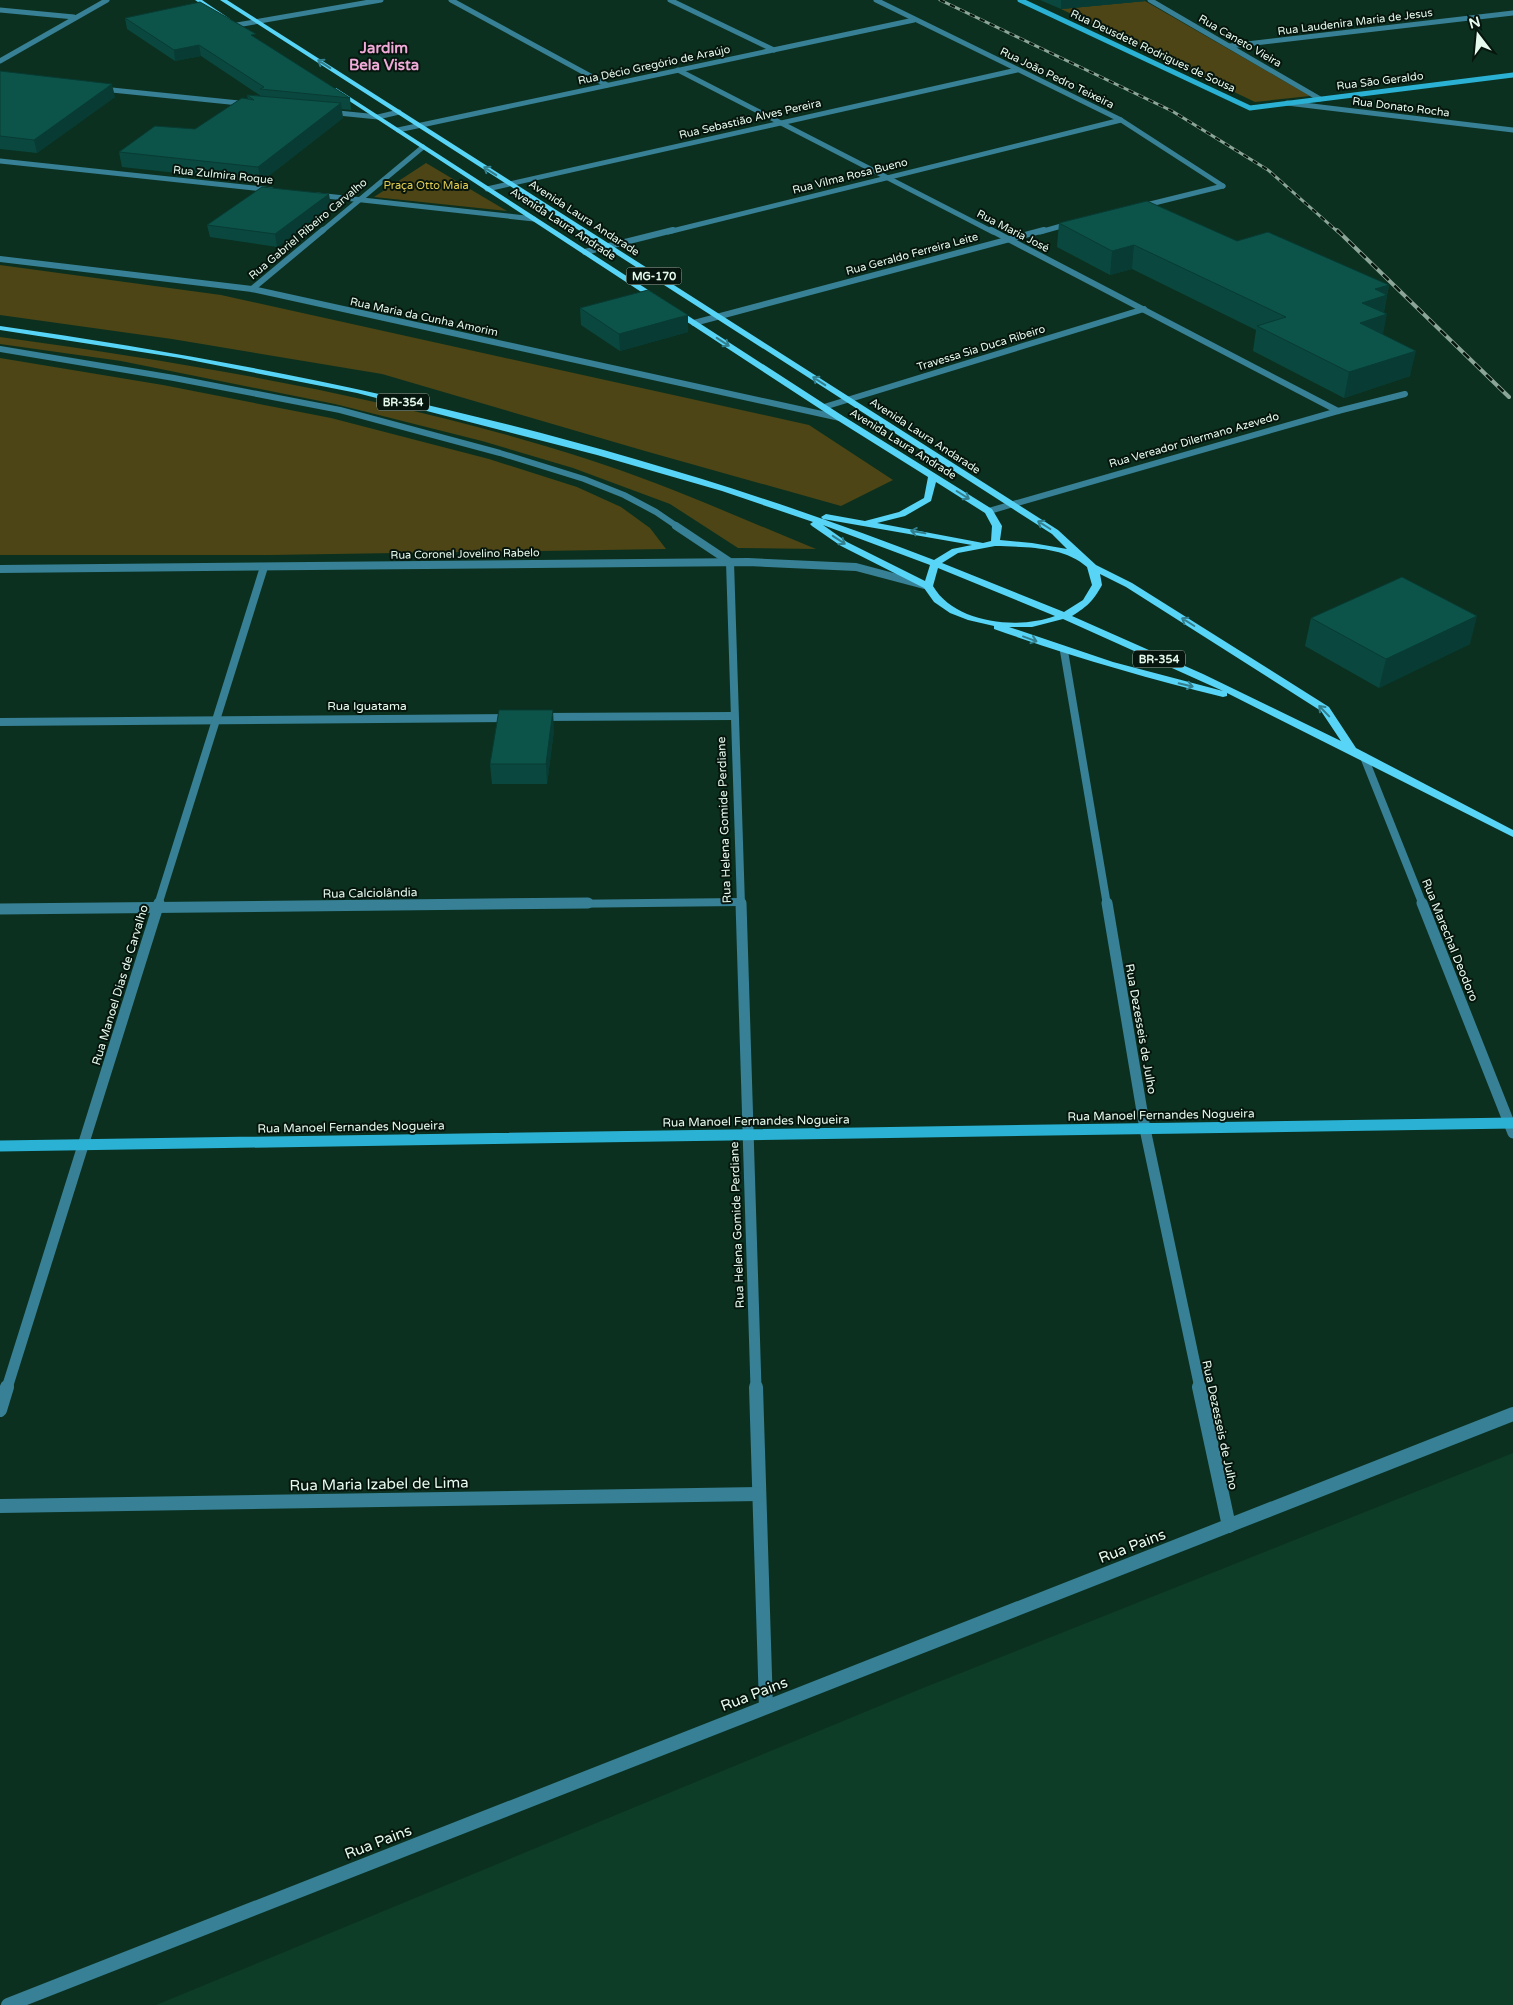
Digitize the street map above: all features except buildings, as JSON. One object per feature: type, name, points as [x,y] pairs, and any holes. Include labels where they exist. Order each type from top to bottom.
[{"type":"main road","points":[[198,0],[245,31]]},
{"type":"main road","name":"Avenida Laura Andarade","points":[[223,0],[1055,532],[1080,558]]},
{"type":"main road","name":"Avenida Laura Andrade","points":[[328,85],[840,418],[989,511]]},
{"type":"main road","name":"BR-354","points":[[0,328],[134,348],[355,390],[530,434],[718,486],[935,563],[1065,617],[1253,701],[1513,834]]},
{"type":"main road","points":[[863,523],[902,514],[928,499],[933,476]]},
{"type":"main road","points":[[989,511],[998,526],[995,543]]},
{"type":"main road","points":[[798,513],[984,544]]},
{"type":"main road","points":[[798,513],[844,544],[928,586],[938,601],[957,613],[1064,651],[1148,676],[1253,701]]},
{"type":"main road","points":[[928,586],[935,563],[955,551],[984,544],[1026,544],[1052,548],[1080,558],[1130,585],[1325,709],[1352,750]]},
{"type":"main road","points":[[984,622],[1027,625],[1065,617],[1086,603],[1097,585],[1092,566]]},
{"type":"street","points":[[0,61],[74,17],[107,0]]},
{"type":"street","points":[[237,25],[382,0]]},
{"type":"street","points":[[452,0],[608,85]]},
{"type":"street","points":[[670,0],[774,50]]},
{"type":"street","name":"Rua João Pedro Teixeira","points":[[876,0],[1121,120],[1223,186],[1138,207]]},
{"type":"street","name":"Rua Deusdete Rodrigues de Sousa","points":[[1020,0],[1250,108]]},
{"type":"street","name":"Rua Caneto Vieira","points":[[1150,0],[1320,99]]},
{"type":"street","points":[[0,10],[74,17]]},
{"type":"street","name":"Rua Laudenira Maria de Jesus","points":[[1230,46],[1513,13]]},
{"type":"street","name":"Rua Décio Gregório de Araújo","points":[[398,130],[914,20]]},
{"type":"street","name":"Rua Maria José","points":[[678,70],[1144,309],[1338,411]]},
{"type":"street","name":"Rua Sebastião Alves Pereira","points":[[487,188],[1017,70]]},
{"type":"street","name":"Rua São Geraldo","points":[[1250,108],[1513,75]]},
{"type":"street","points":[[99,89],[258,105]]},
{"type":"street","name":"Rua Donato Rocha","points":[[1286,103],[1513,130]]},
{"type":"street","points":[[318,111],[378,117],[399,112]]},
{"type":"street","name":"Rua Vilma Rosa Bueno","points":[[585,252],[1121,120]]},
{"type":"street","name":"Rua Gabriel Ribeiro Carvalho","points":[[252,289],[423,147]]},
{"type":"street","name":"Rua Zulmira Roque","points":[[0,161],[282,191]]},
{"type":"street","points":[[311,194],[534,218]]},
{"type":"street","name":"Rua Geraldo Ferreira Leite","points":[[694,323],[1007,239],[1082,221]]},
{"type":"street","name":"Rua Maria da Cunha Amorim","points":[[0,259],[252,289],[840,418]]},
{"type":"street","name":"Travessa Sia Duca Ribeiro","points":[[824,407],[1144,309]]},
{"type":"street","points":[[0,349],[174,378],[340,410],[500,453],[584,479],[624,494],[656,512],[730,562]]},
{"type":"street","name":"Rua Vereador Dilermano Azevedo","points":[[989,511],[1338,411],[1405,394]]},
{"type":"street","name":"Rua Coronel Jovelino Rabelo","points":[[0,569],[730,562],[856,567],[928,586]]},
{"type":"street","name":"Rua Helena Gomide Perdiane","points":[[730,562],[766,1707]]},
{"type":"street","name":"Rua Manoel Dias de Carvalho","points":[[0,1410],[264,567]]},
{"type":"street","name":"Rua Dezesseis de Julho","points":[[1064,651],[1145,1129],[1229,1526]]},
{"type":"street","points":[[535,717],[734,716]]},
{"type":"street","name":"Rua Iguatama","points":[[0,722],[525,718]]},
{"type":"street","name":"Rua Marechal Deodoro","points":[[1364,757],[1512,1126]]},
{"type":"street","name":"Rua Calciolândia","points":[[0,909],[740,902]]},
{"type":"street","name":"Rua Manoel Fernandes Nogueira","points":[[0,1146],[1145,1129],[1512,1126]]},
{"type":"street","name":"Rua Pains","points":[[8,2005],[1513,1414]]},
{"type":"street","name":"Rua Maria Izabel de Lima","points":[[0,1506],[759,1494]]},
{"type":"shaded area","points":[[1513,1453],[1513,2005],[156,2005],[918,1690]]},
{"type":"green space","points":[[1145,1],[1310,96],[1255,102],[1061,9]]},
{"type":"green space","name":"Praça Otto Maia","points":[[426,163],[507,211],[374,197]]},
{"type":"green space","points":[[0,265],[221,295],[809,425],[893,480],[841,506],[382,374],[172,339],[0,315]]},
{"type":"green space","points":[[0,337],[222,371],[296,385],[443,418],[515,437],[645,479],[816,549],[738,548],[670,504],[573,468],[482,441],[335,404],[121,361],[0,344]]},
{"type":"green space","points":[[0,358],[163,385],[331,418],[489,459],[577,487],[621,507],[650,528],[666,549],[269,555],[0,555]]},
{"type":"railway","points":[[940,0],[1172,111],[1268,170],[1338,232]]},
{"type":"railway","points":[[1337,230],[1509,397]]},
{"type":"district","name":"Jardim Bela Vista","points":[[384,56]]}]
